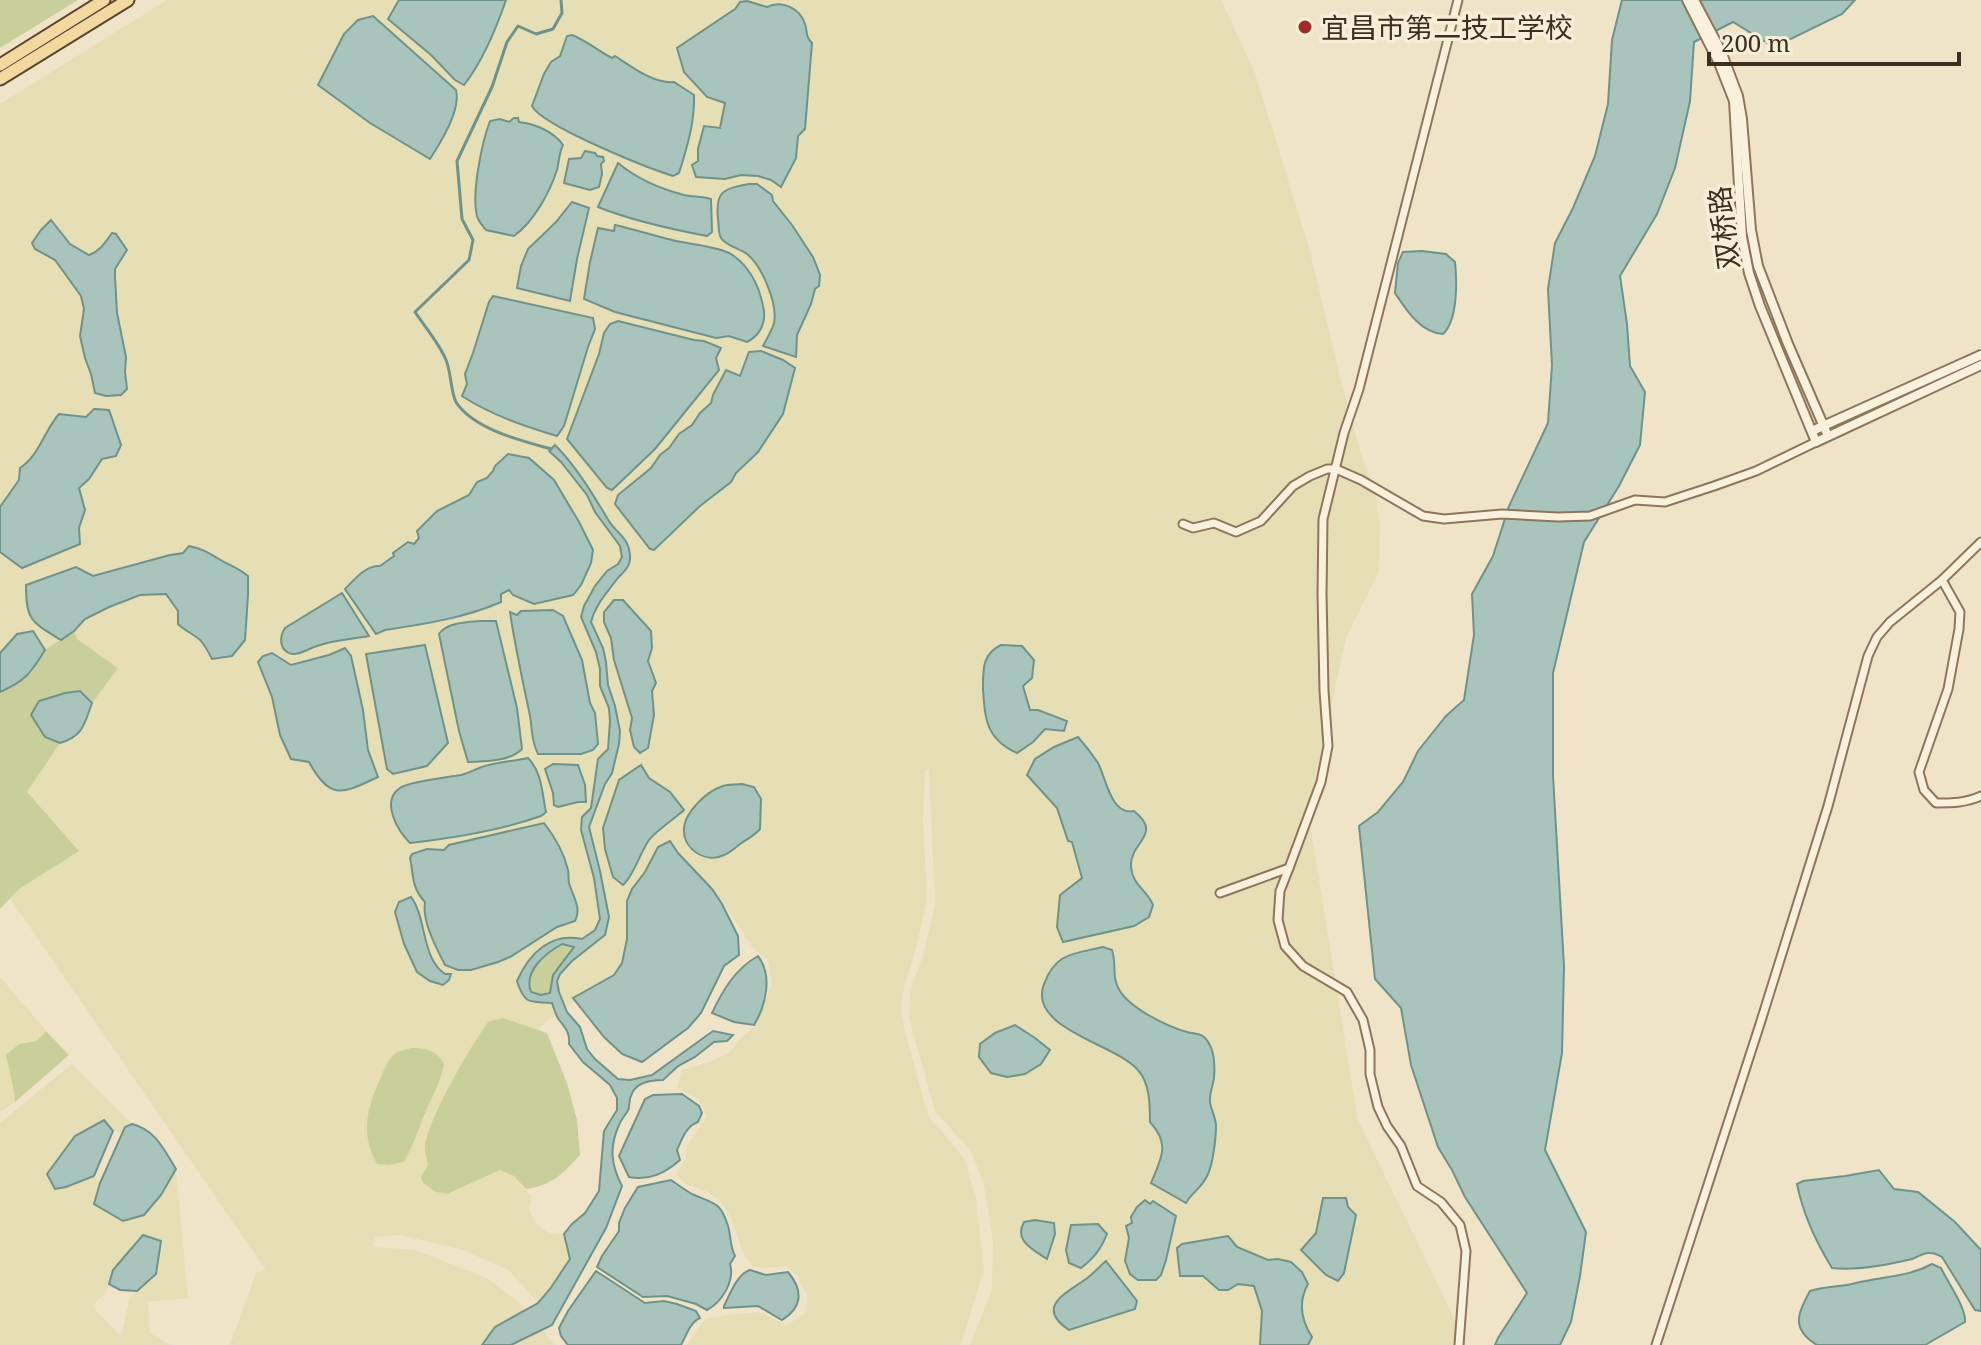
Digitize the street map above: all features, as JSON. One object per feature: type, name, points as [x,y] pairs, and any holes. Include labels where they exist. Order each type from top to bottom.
[{"type":"main road","points":[[0,65],[104,0]]},
{"type":"main road","points":[[0,79],[128,0]]},
{"type":"street","points":[[1458,0],[1323,519],[1322,608],[1328,746],[1321,782],[1280,891],[1278,920],[1285,946],[1303,966],[1347,992],[1363,1020],[1370,1050],[1370,1074],[1378,1107],[1387,1126],[1401,1146],[1417,1186],[1441,1202],[1460,1225],[1466,1251],[1459,1345]]},
{"type":"street","points":[[1687,0],[1725,59],[1738,96],[1751,230],[1758,266],[1828,436]]},
{"type":"street","points":[[1694,0],[1698,14]]},
{"type":"street","name":"双桥路","points":[[1698,14],[1734,101],[1742,237],[1749,273],[1816,442]]},
{"type":"street","points":[[1812,431],[1981,355]]},
{"type":"street","points":[[1183,524],[1193,528],[1214,523],[1236,532],[1261,521],[1293,486],[1327,469],[1336,469],[1361,480],[1423,516],[1444,519],[1502,514],[1590,516],[1635,500],[1665,502],[1756,471],[1981,365]]},
{"type":"street","points":[[1656,1345],[1811,862],[1868,656],[1883,629],[1942,580],[1981,542]]},
{"type":"street","points":[[1942,580],[1960,612],[1959,629],[1948,689],[1919,772],[1924,790],[1936,803],[1953,804],[1981,796]]},
{"type":"street","points":[[1220,893],[1289,868]]},
{"type":"shaded area","points":[[167,0],[1221,0],[1255,73],[1309,248],[1343,389],[1376,496],[1380,525],[1379,571],[1346,638],[1308,812],[1358,1120],[1467,1345],[970,1345],[992,1289],[993,1241],[984,1185],[971,1151],[935,1111],[909,1018],[910,991],[923,956],[935,905],[929,769],[925,772],[923,820],[927,900],[901,1009],[927,1112],[964,1158],[976,1198],[984,1269],[961,1345],[687,1345],[705,1319],[760,1312],[786,1326],[805,1313],[807,1296],[797,1275],[786,1266],[753,1266],[743,1253],[730,1215],[718,1199],[687,1185],[676,1175],[686,1158],[687,1145],[707,1117],[699,1099],[677,1088],[682,1070],[729,1053],[755,1026],[772,984],[768,959],[754,950],[724,904],[546,1021],[421,1177],[423,1183],[436,1192],[447,1194],[500,1170],[514,1176],[532,1197],[529,1208],[535,1223],[549,1233],[564,1234],[570,1259],[538,1303],[509,1270],[460,1249],[400,1235],[374,1237],[373,1247],[415,1250],[487,1278],[522,1305],[555,1345],[230,1345],[256,1273],[266,1270],[0,884],[0,104]]},
{"type":"shaded area","points":[[0,977],[46,1031],[37,1041],[19,1044],[13,1086],[15,1102],[0,1112]]},
{"type":"shaded area","points":[[72,1064],[132,1124],[125,1127],[122,1133],[113,1131],[103,1121],[76,1136],[47,1174],[81,1181],[94,1176],[100,1183],[94,1204],[161,1195],[176,1169],[188,1298],[148,1302],[150,1333],[171,1345],[0,1345],[0,1123]],"holes":[[[113,1270],[156,1274],[130,1297],[121,1337],[92,1306],[106,1292]]]},
{"type":"green space","points":[[0,0],[78,0],[0,48]]},
{"type":"green space","points":[[74,631],[77,639],[118,668],[92,703],[80,691],[45,737],[60,743],[27,792],[79,851],[19,889],[0,909],[0,692],[31,673],[45,650]]},
{"type":"green space","points":[[562,944],[575,947],[553,975],[550,994],[531,992],[529,984],[533,970],[549,952]]},
{"type":"green space","points":[[503,1018],[547,1033],[567,1083],[577,1120],[580,1155],[556,1178],[543,1185],[526,1189],[514,1176],[500,1170],[447,1194],[436,1192],[423,1183],[421,1177],[428,1165],[425,1147],[433,1119],[488,1022]]},
{"type":"green space","points":[[46,1031],[69,1055],[15,1102],[6,1055],[19,1044],[37,1041]]},
{"type":"green space","points":[[411,1048],[434,1053],[444,1064],[443,1070],[404,1162],[377,1164],[367,1131],[372,1099],[391,1057]]},
{"type":"water","points":[[399,0],[506,0],[488,44],[464,85],[388,19]]},
{"type":"water","points":[[1622,0],[1855,0],[1842,14],[1774,47],[1733,22],[1694,42],[1690,101],[1675,168],[1657,214],[1620,276],[1630,366],[1645,392],[1640,445],[1584,542],[1553,673],[1553,776],[1564,966],[1562,1053],[1545,1150],[1586,1232],[1571,1322],[1560,1345],[1495,1345],[1527,1293],[1465,1197],[1438,1147],[1411,1065],[1401,1008],[1375,979],[1359,826],[1378,812],[1403,782],[1418,751],[1446,716],[1464,700],[1474,635],[1472,594],[1493,556],[1509,506],[1548,423],[1552,365],[1548,289],[1555,243],[1595,156],[1608,104],[1612,40]]},
{"type":"water","points":[[740,2],[767,7],[779,4],[795,10],[803,18],[812,43],[805,129],[798,136],[796,158],[781,187],[758,176],[741,175],[725,179],[696,177],[692,165],[698,161],[704,126],[720,128],[725,103],[707,97],[684,72],[677,48],[735,9]]},
{"type":"water","points":[[373,16],[456,90],[453,116],[430,159],[370,123],[318,85],[344,34],[358,20]]},
{"type":"water","points":[[572,35],[643,74],[674,82],[694,95],[692,125],[679,173],[673,176],[597,146],[555,124],[532,106],[544,74],[551,62],[560,56],[567,36]]},
{"type":"water","points":[[514,118],[549,132],[563,145],[557,170],[545,197],[528,223],[514,236],[486,230],[478,219],[475,198],[490,121],[500,119],[509,122]]},
{"type":"water","points":[[585,151],[603,157],[604,161],[599,187],[590,190],[564,183],[569,159],[581,158]]},
{"type":"water","points":[[618,163],[658,186],[684,195],[711,199],[712,232],[707,236],[679,230],[598,207]]},
{"type":"water","points":[[757,184],[772,195],[773,201],[813,257],[820,275],[819,286],[815,289],[797,335],[796,357],[763,346],[771,332],[775,315],[768,286],[753,260],[726,243],[719,234],[717,210],[720,197],[727,190]]},
{"type":"water","points":[[572,202],[589,208],[570,301],[517,288],[528,249]]},
{"type":"water","points":[[51,220],[70,244],[89,255],[99,249],[112,233],[127,250],[115,269],[117,313],[126,357],[127,389],[121,395],[95,393],[80,336],[84,309],[81,296],[55,260],[35,249],[32,243]]},
{"type":"water","points":[[615,225],[731,254],[748,270],[759,291],[764,317],[762,327],[747,342],[729,336],[716,338],[615,312],[584,299],[598,228],[614,231]]},
{"type":"water","points":[[1403,252],[1446,254],[1455,262],[1454,310],[1443,334],[1421,325],[1395,293],[1398,263]]},
{"type":"water","points":[[493,296],[593,318],[595,329],[564,426],[557,436],[496,414],[462,396],[467,384],[465,374]]},
{"type":"water","points":[[618,321],[704,341],[721,348],[716,358],[719,370],[655,449],[612,490],[607,488],[567,439],[604,333],[610,324]]},
{"type":"water","points":[[761,351],[795,368],[783,414],[758,452],[731,482],[700,506],[654,550],[650,549],[615,504],[618,495],[651,468],[679,434],[692,425],[711,403],[726,370],[740,376],[749,352]]},
{"type":"water","points":[[94,409],[109,410],[121,445],[116,456],[102,459],[79,488],[85,510],[79,528],[80,544],[22,568],[0,552],[0,507],[19,480],[20,468],[32,457],[59,414],[86,417]]},
{"type":"water","points":[[555,445],[570,462],[624,539],[630,557],[628,566],[602,599],[591,622],[603,648],[608,685],[620,731],[612,773],[589,827],[609,917],[605,935],[560,974],[557,981],[559,992],[567,1012],[580,1027],[587,1049],[618,1079],[652,1075],[713,1031],[733,1035],[727,1041],[714,1042],[663,1080],[649,1081],[633,1091],[613,1148],[615,1171],[622,1186],[606,1228],[552,1325],[511,1345],[482,1345],[495,1327],[538,1303],[570,1259],[564,1234],[585,1213],[599,1191],[604,1131],[617,1110],[617,1098],[610,1085],[583,1062],[569,1044],[567,1031],[552,1003],[529,1001],[517,981],[542,947],[560,939],[582,939],[595,930],[600,919],[594,878],[581,830],[582,817],[591,808],[598,759],[608,749],[610,721],[609,708],[600,686],[596,652],[581,617],[595,586],[622,557],[620,546],[595,512],[587,495],[549,451]],"holes":[[[562,944],[574,947],[553,975],[550,993],[541,995],[531,992],[530,977],[543,958]]]},
{"type":"water","points":[[508,454],[529,458],[554,480],[579,522],[593,550],[581,585],[573,595],[534,604],[513,595],[509,590],[501,594],[501,602],[473,612],[376,634],[345,589],[361,573],[380,566],[408,542],[414,544],[419,538],[417,531],[437,511],[469,495],[477,482],[487,478]]},
{"type":"water","points":[[189,546],[248,576],[245,640],[232,656],[212,659],[201,641],[178,624],[178,611],[166,594],[140,595],[109,607],[85,619],[61,640],[37,624],[29,613],[26,585],[76,567],[93,576],[183,553]]},
{"type":"water","points":[[342,593],[369,636],[330,642],[295,654],[282,647],[285,628]]},
{"type":"water","points":[[614,600],[623,600],[651,631],[652,648],[648,661],[656,683],[652,691],[654,715],[648,748],[640,753],[634,747],[630,730],[632,718],[604,622],[604,612]]},
{"type":"water","points":[[553,610],[563,616],[582,660],[590,703],[595,713],[598,744],[593,750],[581,754],[538,754],[533,738],[510,612],[517,615],[521,611]]},
{"type":"water","points":[[496,621],[517,708],[522,749],[504,759],[468,762],[439,634],[451,625]]},
{"type":"water","points":[[33,631],[45,650],[27,676],[0,692],[0,653],[17,634]]},
{"type":"water","points":[[425,645],[448,743],[427,766],[393,774],[387,769],[366,654]]},
{"type":"water","points":[[1001,645],[1022,646],[1034,660],[1032,678],[1023,686],[1030,710],[1067,721],[1064,731],[1045,729],[1017,753],[993,735],[985,710],[985,663],[990,653]]},
{"type":"water","points":[[345,648],[351,656],[368,750],[378,777],[347,790],[339,790],[331,789],[324,783],[309,762],[291,759],[280,735],[272,697],[258,662],[272,653],[291,665]]},
{"type":"water","points":[[80,691],[92,703],[82,729],[74,737],[60,743],[45,737],[31,715],[39,701]]},
{"type":"water","points":[[1078,737],[1098,763],[1115,802],[1126,811],[1134,811],[1146,826],[1146,833],[1135,851],[1131,867],[1134,879],[1153,905],[1149,917],[1134,926],[1063,942],[1057,927],[1060,895],[1082,878],[1072,842],[1068,841],[1057,808],[1027,775],[1035,759]]},
{"type":"water","points":[[528,758],[541,783],[546,812],[541,816],[476,833],[410,843],[396,824],[391,800],[404,786]]},
{"type":"water","points":[[553,764],[578,765],[585,785],[586,802],[554,805],[545,769]]},
{"type":"water","points":[[641,765],[649,778],[670,792],[684,810],[649,840],[623,885],[613,877],[603,828],[619,780]]},
{"type":"water","points":[[742,784],[754,787],[761,799],[760,829],[724,855],[711,858],[698,854],[685,838],[687,817],[703,798],[717,789]]},
{"type":"water","points":[[544,823],[559,845],[566,864],[577,907],[575,921],[557,927],[498,962],[471,970],[458,970],[445,965],[428,926],[425,902],[415,886],[412,854],[427,849],[444,850],[449,845]]},
{"type":"water","points":[[670,841],[722,904],[738,936],[739,955],[724,966],[701,1013],[688,1028],[642,1062],[622,1054],[573,998],[614,975],[622,963],[627,939],[627,901],[658,847]]},
{"type":"water","points":[[411,897],[432,958],[445,974],[451,974],[443,985],[417,972],[404,944],[395,912],[399,902]]},
{"type":"water","points":[[1103,947],[1112,950],[1116,981],[1125,997],[1160,1021],[1202,1036],[1212,1050],[1214,1073],[1210,1099],[1216,1123],[1214,1150],[1206,1179],[1186,1203],[1151,1183],[1161,1159],[1162,1145],[1150,1122],[1148,1094],[1141,1074],[1126,1060],[1060,1024],[1048,1012],[1042,999],[1044,984],[1060,960]]},
{"type":"water","points":[[758,956],[765,972],[766,990],[754,1025],[734,1022],[712,1013],[730,981]]},
{"type":"water","points":[[1015,1025],[1050,1050],[1041,1064],[1025,1074],[1007,1077],[991,1073],[979,1057],[980,1044],[995,1033]]},
{"type":"water","points":[[682,1094],[699,1106],[702,1113],[698,1122],[687,1130],[677,1150],[680,1160],[657,1175],[629,1177],[619,1156],[645,1099],[653,1095]]},
{"type":"water","points":[[104,1120],[113,1131],[94,1176],[55,1189],[47,1174],[75,1136]]},
{"type":"water","points":[[132,1124],[153,1136],[176,1169],[161,1195],[144,1215],[123,1221],[94,1204],[125,1127]]},
{"type":"water","points":[[1879,1170],[1894,1189],[1918,1192],[1955,1222],[1981,1250],[1981,1311],[1975,1310],[1942,1257],[1935,1254],[1925,1253],[1912,1259],[1872,1267],[1832,1268],[1811,1228],[1797,1184]]},
{"type":"water","points":[[671,1180],[715,1204],[722,1211],[728,1226],[735,1256],[730,1264],[731,1277],[722,1296],[707,1310],[667,1296],[643,1297],[597,1267],[619,1231],[625,1208],[638,1187]]},
{"type":"water","points":[[1323,1198],[1346,1198],[1348,1207],[1356,1215],[1344,1273],[1338,1281],[1326,1275],[1301,1250],[1316,1233]]},
{"type":"water","points":[[1145,1200],[1150,1204],[1153,1201],[1176,1216],[1166,1260],[1156,1280],[1138,1280],[1130,1274],[1125,1261],[1129,1238],[1126,1226],[1132,1223],[1131,1217]]},
{"type":"water","points":[[1024,1222],[1054,1223],[1055,1234],[1047,1259],[1026,1244],[1021,1235]]},
{"type":"water","points":[[1098,1224],[1107,1234],[1097,1253],[1081,1268],[1069,1263],[1066,1250],[1071,1225]]},
{"type":"water","points":[[143,1235],[161,1241],[156,1274],[137,1291],[120,1290],[109,1284],[113,1270]]},
{"type":"water","points":[[1228,1236],[1237,1247],[1268,1260],[1291,1262],[1302,1272],[1308,1284],[1302,1304],[1303,1318],[1312,1337],[1308,1345],[1260,1345],[1262,1311],[1254,1286],[1238,1284],[1228,1290],[1219,1290],[1203,1276],[1180,1276],[1177,1248],[1182,1244]]},
{"type":"water","points":[[1106,1261],[1137,1301],[1135,1309],[1069,1330],[1054,1314],[1057,1302]]},
{"type":"water","points":[[1932,1264],[1941,1268],[1960,1302],[1965,1322],[1925,1345],[1817,1345],[1803,1333],[1800,1314],[1810,1291],[1907,1273]]},
{"type":"water","points":[[750,1270],[766,1275],[788,1272],[798,1292],[797,1304],[789,1315],[782,1320],[758,1306],[724,1308],[731,1290]]},
{"type":"water","points":[[596,1271],[645,1303],[664,1301],[677,1304],[696,1311],[700,1318],[691,1326],[681,1345],[568,1345],[559,1328]]},
{"type":"waterway","points":[[551,449],[499,433],[464,411],[454,398],[443,354],[415,312],[469,260],[473,240],[462,219],[457,161],[492,87],[507,42],[518,26],[536,34],[553,29],[562,13],[561,0]]},
{"type":"place","name":"宜昌市第二技工学校","points":[[1305,27]]}]
